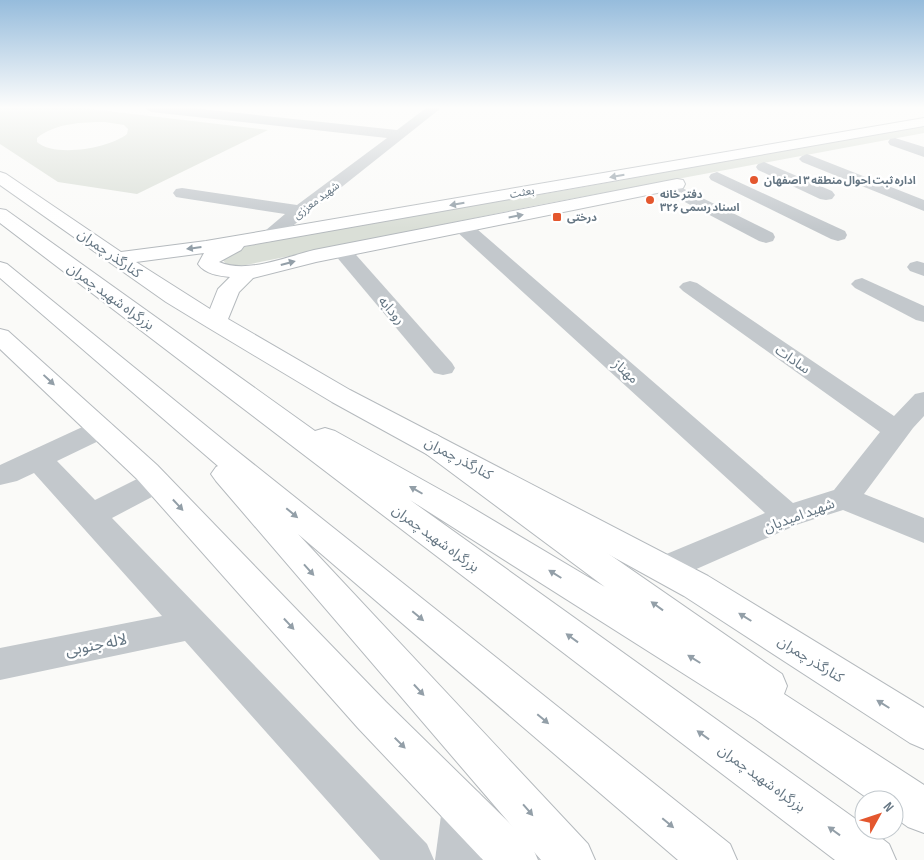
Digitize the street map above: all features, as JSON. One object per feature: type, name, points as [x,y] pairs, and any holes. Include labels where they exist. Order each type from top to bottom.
[{"type":"main road","name":"بعثت","points":[[118,258],[259,238],[774,148]]},
{"type":"main road","name":"بعثت","points":[[215,322],[229,289],[246,274],[342,251],[863,148]]},
{"type":"main road","name":"کنارگذر چمران","points":[[0,177],[174,297],[215,322],[341,396],[696,586],[924,730]]},
{"type":"main road","name":"بزرگراه شهید چمران","points":[[0,214],[873,860]]},
{"type":"main road","points":[[259,238],[212,256],[208,264],[217,270],[232,273],[266,269]]},
{"type":"main road","points":[[0,268],[714,860]]},
{"type":"main road","points":[[6,343],[156,482],[372,715],[515,860]]},
{"type":"main road","points":[[230,383],[453,511],[761,701],[924,811]]},
{"type":"main road","points":[[174,414],[308,569],[502,779],[572,860]]},
{"type":"main road","points":[[427,441],[924,797]]},
{"type":"street","name":"شهید معززی","points":[[259,238],[301,211],[384,148]]},
{"type":"street","points":[[807,159],[924,206]]},
{"type":"street","points":[[764,167],[826,195]]},
{"type":"street","points":[[703,179],[838,235]]},
{"type":"street","points":[[668,186],[766,237]]},
{"type":"street","points":[[182,193],[301,211]]},
{"type":"street","name":"مهناز","points":[[463,227],[788,516]]},
{"type":"street","name":"رودابه","points":[[342,251],[443,368]]},
{"type":"street","points":[[862,284],[924,315]]},
{"type":"street","name":"سادات","points":[[690,287],[897,430]]},
{"type":"street","name":"شهید امیدیان","points":[[664,569],[788,516],[844,498],[903,422],[924,400]]},
{"type":"street","points":[[0,474],[7,474],[101,429]]},
{"type":"street","points":[[38,459],[411,860]]},
{"type":"street","points":[[91,516],[156,482]]},
{"type":"street","points":[[844,498],[924,531]]},
{"type":"street","name":"لاله جنوبی","points":[[0,664],[192,625]]},
{"type":"street","points":[[458,860],[464,808]]},
{"type":"shaded area","points":[[6,148],[69,150],[88,148],[231,148],[137,194],[58,182]]},
{"type":"shaded area","points":[[800,148],[843,148],[533,206],[241,266],[226,264],[222,259],[243,247],[334,229]]},
{"type":"place","name":"اداره ثبت احوال منطقه ۳ اصفهان","points":[[754,180]]},
{"type":"place","name":"دفتر خانه اسناد رسمی ۳۲۶","points":[[650,200]]},
{"type":"place","name":"درختی","points":[[557,217]]}]
